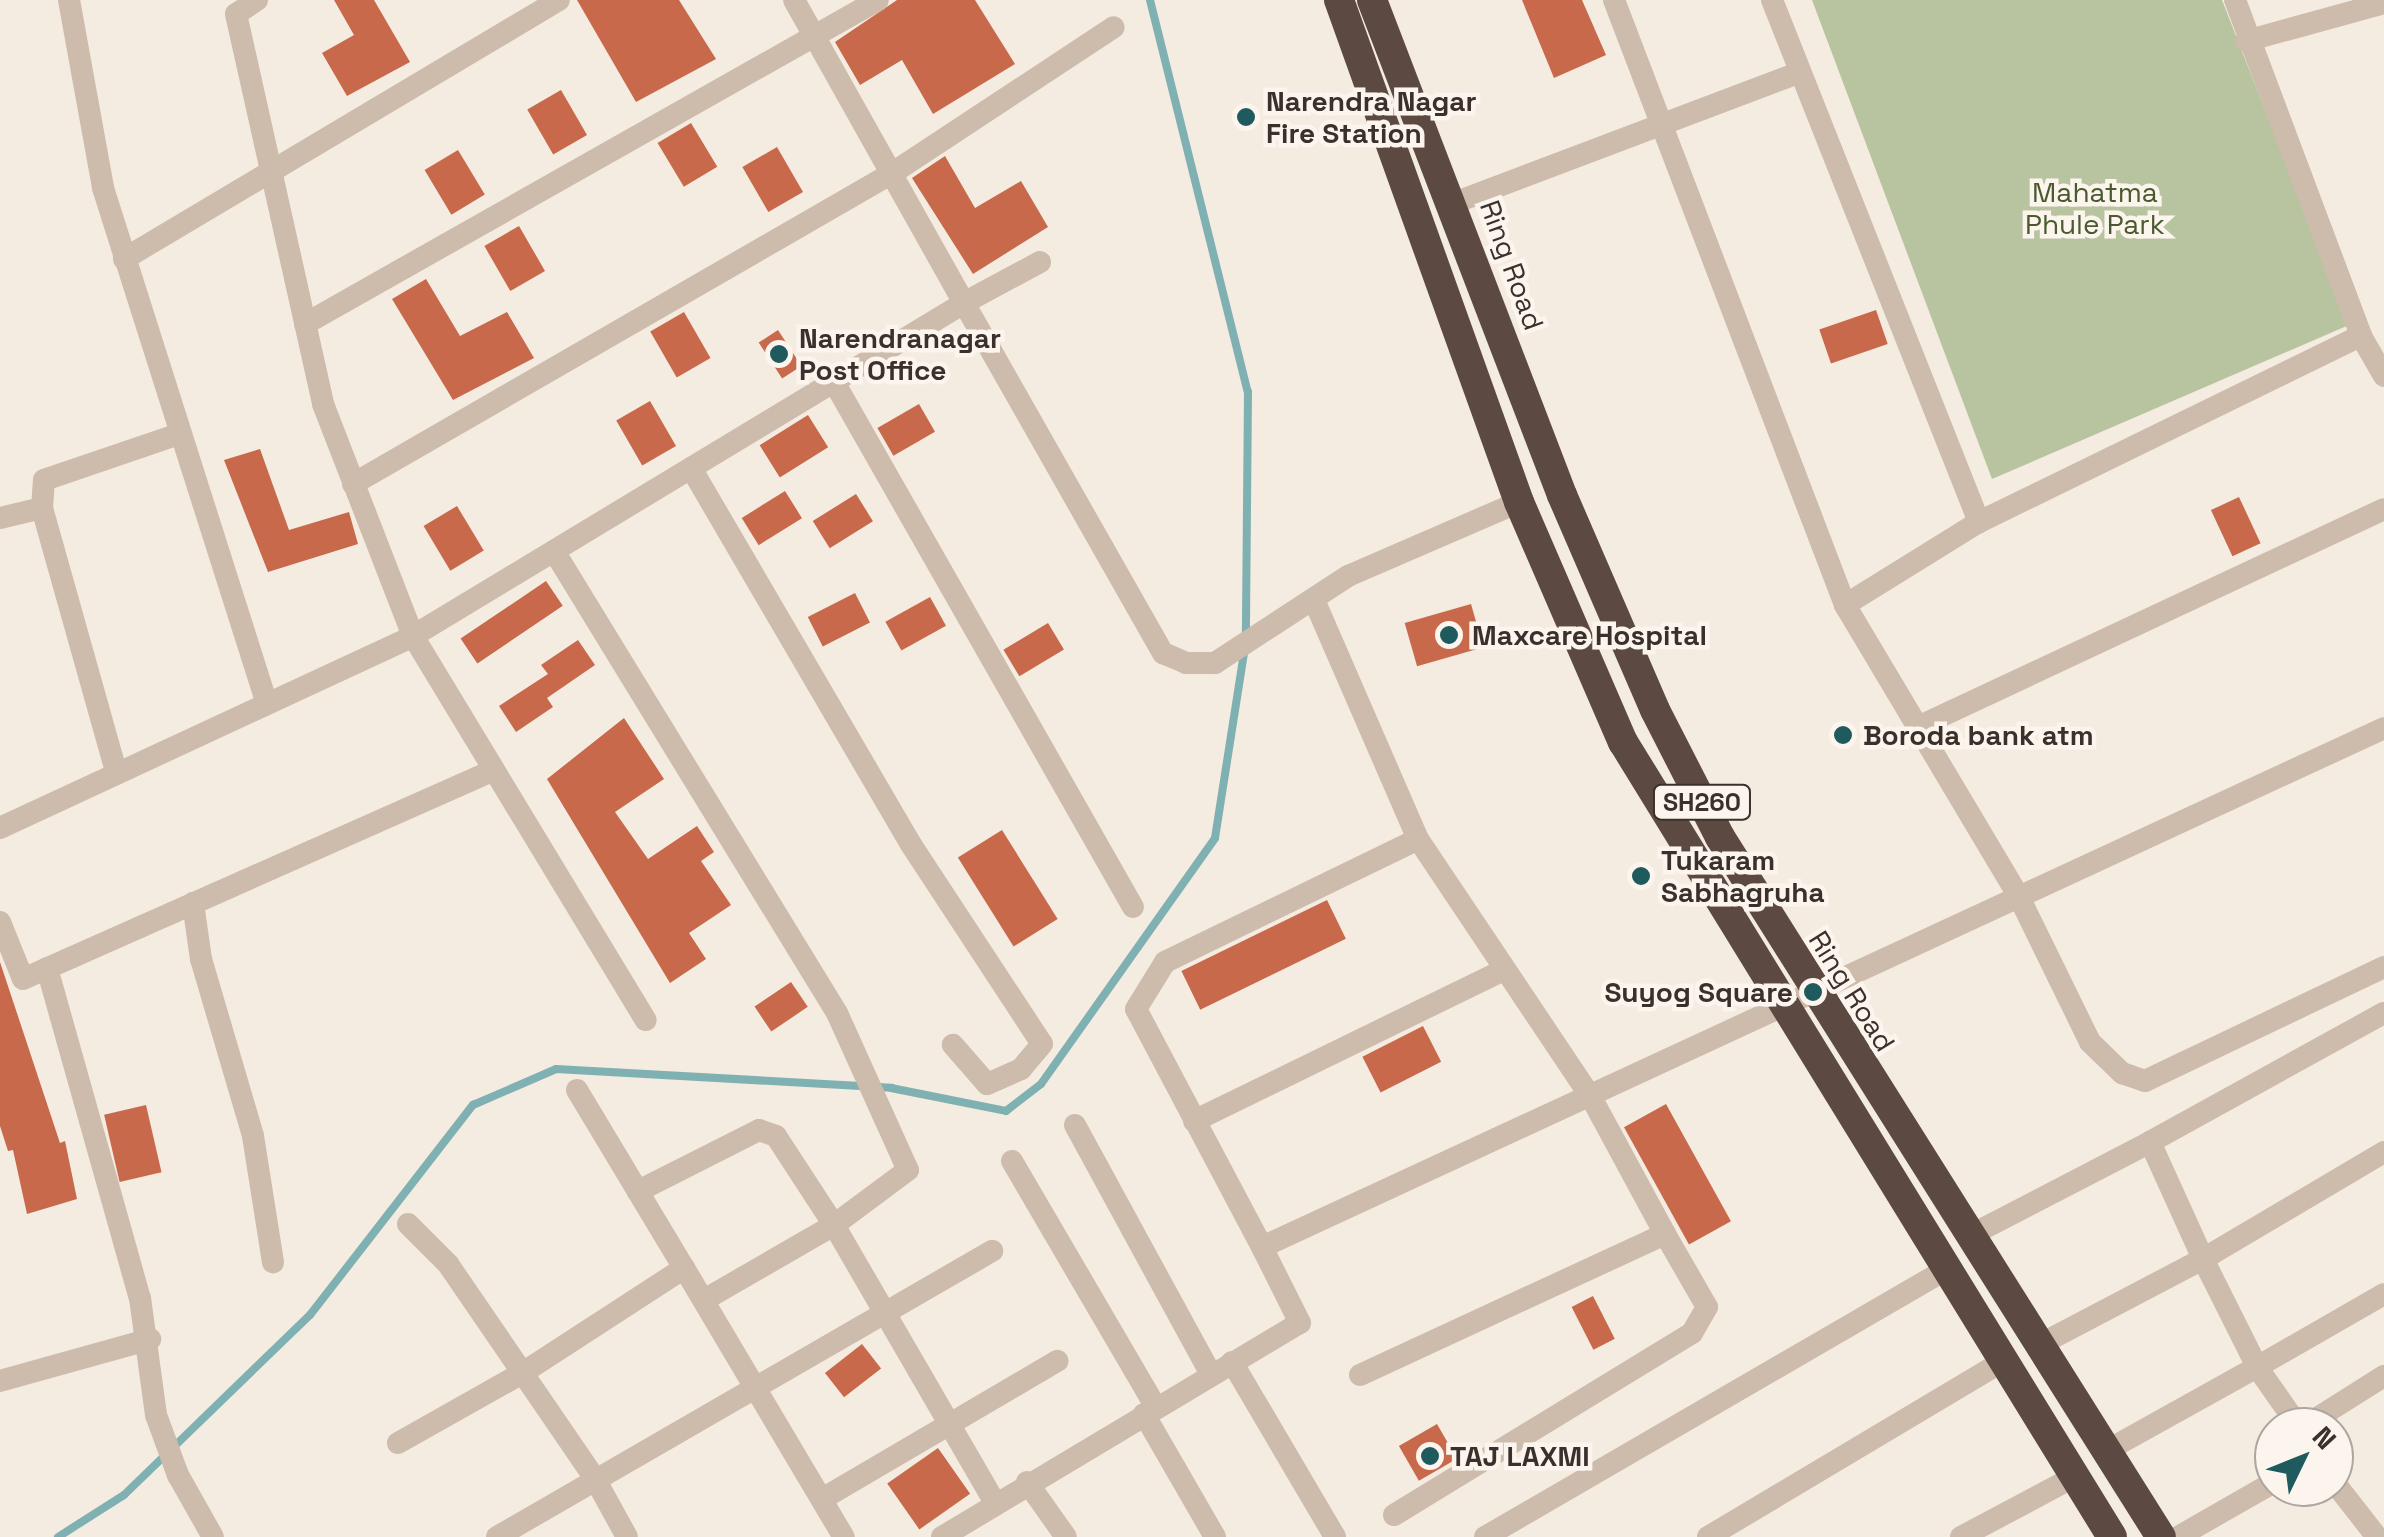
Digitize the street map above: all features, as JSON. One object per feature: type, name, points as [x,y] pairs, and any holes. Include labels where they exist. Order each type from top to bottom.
[{"type":"highway","name":"SH260","points":[[1339,0],[1520,502],[1623,742],[1783,1010],[2112,1537]]},
{"type":"highway","name":"Ring Road","points":[[1372,0],[1454,204],[1562,494],[1655,710],[1720,837],[1813,992],[2162,1537]]},
{"type":"street","points":[[69,0],[103,188],[267,704]]},
{"type":"street","points":[[258,0],[234,7],[323,404],[413,636],[646,1020]]},
{"type":"street","points":[[124,258],[560,0]]},
{"type":"street","points":[[794,0],[1163,652],[1186,663],[1215,663],[1348,576],[1520,502]]},
{"type":"street","points":[[305,324],[817,38],[878,0]]},
{"type":"street","points":[[1614,0],[1844,605],[2018,897],[2090,1042],[2122,1073],[2145,1081],[2384,967]]},
{"type":"street","points":[[1772,0],[1979,522]]},
{"type":"street","points":[[2235,0],[2246,41],[2361,336],[2384,376]]},
{"type":"street","points":[[2246,41],[2384,3]]},
{"type":"street","points":[[354,484],[894,172],[1114,27]]},
{"type":"street","points":[[1454,204],[1798,73]]},
{"type":"street","points":[[0,828],[413,636],[964,303],[1040,262]]},
{"type":"street","points":[[1844,605],[1979,522],[2361,336]]},
{"type":"street","points":[[834,382],[1133,908]]},
{"type":"street","points":[[117,774],[42,508],[44,480],[179,434]]},
{"type":"street","points":[[691,468],[910,843],[1042,1044],[1021,1069],[987,1084],[952,1044]]},
{"type":"street","points":[[0,518],[42,508]]},
{"type":"street","points":[[1918,726],[2384,510]]},
{"type":"street","points":[[554,551],[837,1013],[908,1170],[834,1225],[704,1300]]},
{"type":"street","points":[[1314,600],[1418,839],[1592,1099],[1707,1307],[1692,1332],[1394,1515]]},
{"type":"street","points":[[1262,1247],[1592,1099],[1783,1010],[1813,992],[2384,728]]},
{"type":"street","points":[[0,922],[23,978],[494,770]]},
{"type":"street","points":[[942,1537],[1027,1482],[1300,1323],[1136,1009],[1165,962],[1418,839]]},
{"type":"street","points":[[192,904],[200,958],[252,1136],[273,1262]]},
{"type":"street","points":[[46,968],[150,1338],[156,1415],[178,1476],[213,1537]]},
{"type":"street","points":[[1194,1122],[1505,969]]},
{"type":"street","points":[[1969,1236],[2384,1013]]},
{"type":"street","points":[[577,1090],[844,1537]]},
{"type":"street","points":[[1075,1125],[1211,1374]]},
{"type":"street","points":[[638,1191],[760,1130],[776,1136],[891,1314],[995,1503]]},
{"type":"street","points":[[2150,1142],[2256,1367],[2285,1407]]},
{"type":"street","points":[[2039,1345],[2202,1259],[2384,1152]]},
{"type":"street","points":[[1012,1161],[1150,1410],[1215,1537]]},
{"type":"street","points":[[408,1224],[448,1264],[524,1372],[594,1477],[627,1537]]},
{"type":"street","points":[[1360,1375],[1665,1234]]},
{"type":"street","points":[[496,1537],[594,1477],[891,1314],[992,1251]]},
{"type":"street","points":[[398,1443],[524,1372],[684,1268]]},
{"type":"street","points":[[1485,1537],[1944,1270]]},
{"type":"street","points":[[2106,1450],[2384,1294]]},
{"type":"street","points":[[0,1382],[150,1338]]},
{"type":"street","points":[[822,1498],[1056,1361]]},
{"type":"street","points":[[1232,1362],[1336,1537]]},
{"type":"street","points":[[1708,1537],[2002,1362]]},
{"type":"street","points":[[2333,1407],[2384,1376]]},
{"type":"street","points":[[1961,1537],[2074,1477]]},
{"type":"street","points":[[1027,1482],[1066,1537]]},
{"type":"street","points":[[2178,1537],[2254,1493]]},
{"type":"street","points":[[2354,1507],[2377,1537]]},
{"type":"green space","name":"Mahatma Phule Park","points":[[1812,0],[2222,0],[2349,325],[1992,479]]},
{"type":"building","points":[[334,0],[374,0],[410,62],[347,96],[322,53],[354,35]]},
{"type":"building","points":[[577,0],[679,0],[716,59],[636,102]]},
{"type":"building","points":[[897,0],[975,0],[1015,64],[933,114],[902,60],[860,85],[835,42]]},
{"type":"building","points":[[1522,0],[1582,0],[1606,55],[1554,78]]},
{"type":"building","points":[[561,90],[587,135],[553,155],[527,110]]},
{"type":"building","points":[[691,123],[717,167],[684,187],[658,143]]},
{"type":"building","points":[[777,147],[803,192],[768,212],[742,167]]},
{"type":"building","points":[[458,150],[485,195],[451,215],[425,170]]},
{"type":"building","points":[[945,156],[975,208],[1021,181],[1048,227],[973,274],[912,178]]},
{"type":"building","points":[[519,226],[545,271],[510,291],[484,246]]},
{"type":"building","points":[[426,279],[460,336],[507,312],[534,358],[453,400],[392,299]]},
{"type":"building","points":[[1876,310],[1888,344],[1831,364],[1819,330]]},
{"type":"building","points":[[684,312],[710,358],[677,377],[650,332]]},
{"type":"building","name":"Narendranagar Post Office","points":[[778,330],[801,366],[782,379],[759,343]]},
{"type":"building","points":[[650,401],[676,446],[642,466],[616,420]]},
{"type":"building","points":[[919,404],[935,432],[893,456],[877,428]]},
{"type":"building","points":[[808,415],[828,447],[780,477],[760,445]]},
{"type":"building","points":[[260,449],[289,530],[349,512],[358,544],[268,572],[224,460]]},
{"type":"building","points":[[785,491],[802,518],[759,545],[742,518]]},
{"type":"building","points":[[856,494],[873,521],[830,548],[813,521]]},
{"type":"building","points":[[2239,497],[2261,543],[2232,556],[2211,510]]},
{"type":"building","points":[[457,506],[484,551],[450,571],[424,526]]},
{"type":"building","points":[[546,581],[563,606],[477,663],[461,639]]},
{"type":"building","points":[[855,593],[870,622],[823,646],[808,617]]},
{"type":"building","points":[[930,597],[946,626],[901,651],[885,622]]},
{"type":"building","points":[[1471,604],[1483,647],[1417,666],[1405,623]]},
{"type":"building","points":[[1048,623],[1064,650],[1019,676],[1003,650]]},
{"type":"building","points":[[578,640],[595,665],[547,698],[553,707],[516,732],[499,706],[548,674],[541,665]]},
{"type":"building","points":[[624,718],[664,779],[615,812],[648,859],[697,826],[714,852],[701,861],[731,905],[689,933],[706,959],[670,983],[547,779]]},
{"type":"building","points":[[1002,830],[1058,919],[1014,947],[958,858]]},
{"type":"building","points":[[1327,900],[1346,939],[1200,1010],[1181,971]]},
{"type":"building","points":[[0,962],[60,1143],[65,1141],[77,1199],[27,1214],[13,1150],[8,1151],[0,1126]]},
{"type":"building","points":[[791,982],[808,1007],[771,1031],[755,1007]]},
{"type":"building","points":[[1423,1026],[1441,1062],[1381,1093],[1362,1057]]},
{"type":"building","points":[[1666,1104],[1731,1221],[1689,1244],[1624,1127]]},
{"type":"building","points":[[146,1105],[162,1172],[120,1182],[104,1115]]},
{"type":"building","points":[[1593,1296],[1615,1339],[1593,1350],[1572,1307]]},
{"type":"building","points":[[862,1344],[881,1368],[844,1397],[825,1373]]},
{"type":"building","name":"TAJ LAXMI","points":[[1437,1424],[1457,1459],[1419,1481],[1399,1446]]},
{"type":"building","points":[[938,1448],[970,1494],[919,1529],[887,1484]]},
{"type":"waterway","points":[[1150,0],[1248,392],[1246,638]]},
{"type":"waterway","points":[[58,1537],[124,1495],[310,1315],[473,1105],[556,1069],[891,1088],[1006,1111],[1041,1084],[1215,838],[1244,652]]},
{"type":"place","name":"Narendra Nagar Fire Station","points":[[1246,117]]},
{"type":"place","name":"Narendranagar Post Office","points":[[779,354]]},
{"type":"place","name":"Maxcare Hospital","points":[[1449,635]]},
{"type":"place","name":"Boroda bank atm","points":[[1843,735]]},
{"type":"place","name":"Tukaram Sabhagruha","points":[[1641,876]]},
{"type":"place","name":"Suyog Square","points":[[1813,992]]},
{"type":"place","name":"TAJ LAXMI","points":[[1430,1456]]}]
